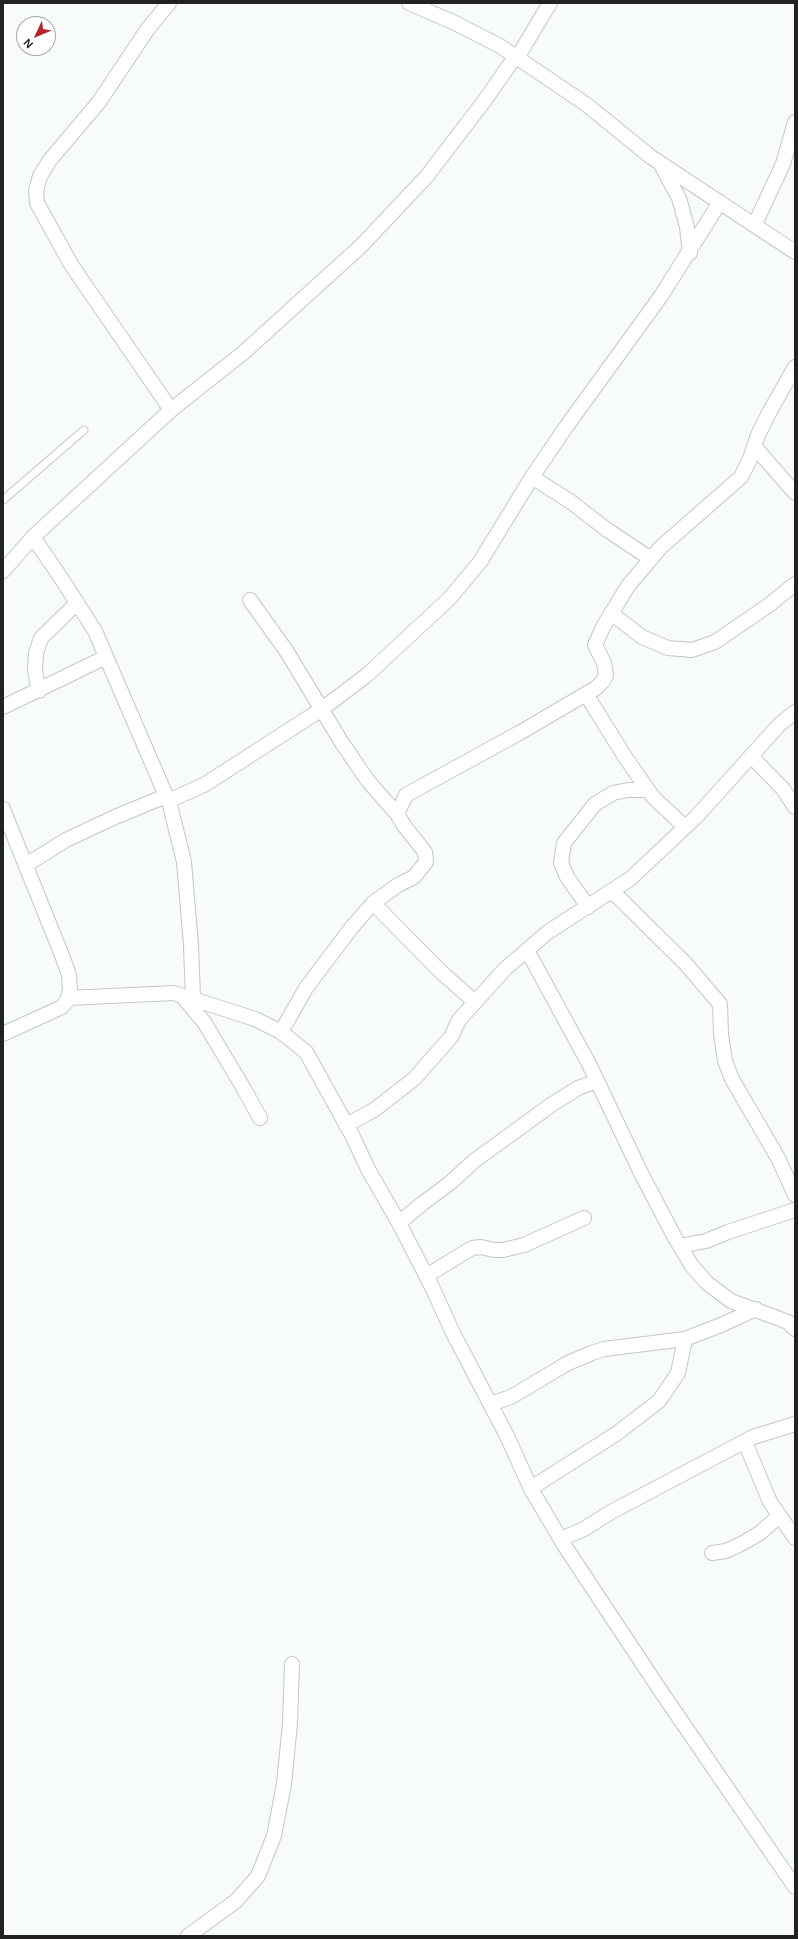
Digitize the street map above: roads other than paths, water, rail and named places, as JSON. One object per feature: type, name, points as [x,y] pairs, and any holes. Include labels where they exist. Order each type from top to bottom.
[{"type":"street","points":[[169,3],[147,30],[99,102],[50,160],[40,176],[36,191],[37,203],[72,266],[170,410]]},
{"type":"street","points":[[409,3],[500,46],[586,105],[660,163],[755,224],[795,252]]},
{"type":"street","points":[[3,571],[33,537],[170,410],[243,353],[362,246],[427,176],[516,58],[550,3]]},
{"type":"street","points":[[755,224],[783,164],[795,122]]},
{"type":"street","points":[[660,163],[679,198],[687,227],[690,253]]},
{"type":"street","points":[[26,865],[66,840],[114,817],[204,785],[322,709],[367,675],[450,598],[480,562],[532,477],[566,427],[661,296],[690,253],[720,202]]},
{"type":"street","points":[[397,814],[406,796],[596,688],[606,675],[604,664],[595,645],[600,632],[611,613],[628,586],[661,547],[741,477],[770,411],[791,384],[795,368]]},
{"type":"street","points":[[754,446],[795,493]]},
{"type":"street","points":[[532,477],[571,502],[606,529],[651,559]]},
{"type":"street","points":[[33,537],[95,631],[167,798],[184,862],[191,945],[188,997],[244,1088],[260,1118]]},
{"type":"street","points":[[611,613],[642,637],[668,648],[692,650],[715,642],[769,605],[795,584]]},
{"type":"street","points":[[250,600],[287,652],[342,743],[368,781],[397,814],[405,827],[425,852],[426,862],[414,876],[398,885],[373,903],[352,927],[306,988],[281,1032]]},
{"type":"street","points":[[39,691],[35,671],[36,653],[41,638],[77,603]]},
{"type":"street","points":[[3,708],[106,657]]},
{"type":"street","points":[[586,694],[624,757],[648,790],[685,827]]},
{"type":"street","points":[[346,1125],[374,1110],[414,1079],[451,1037],[459,1020],[505,970],[548,932],[630,879],[685,827],[779,725],[795,712]]},
{"type":"street","points":[[751,756],[783,789],[795,807]]},
{"type":"street","points":[[588,907],[567,877],[561,863],[564,843],[577,824],[595,804],[613,793],[628,790],[648,790]]},
{"type":"street","points":[[3,809],[69,975],[70,990],[68,998],[62,1007],[3,1034]]},
{"type":"street","points":[[612,891],[685,963],[720,1004],[721,1034],[725,1061],[732,1079],[778,1158],[795,1195]]},
{"type":"street","points":[[373,903],[440,971],[475,1002]]},
{"type":"street","points":[[527,950],[597,1081],[641,1174],[692,1266],[707,1283],[731,1301],[788,1322],[795,1329]]},
{"type":"street","points":[[68,998],[174,992],[255,1019],[281,1032],[306,1052],[369,1171],[400,1223],[452,1333],[520,1462],[530,1488],[561,1539],[660,1690],[795,1887]]},
{"type":"street","points":[[400,1223],[423,1203],[450,1184],[474,1161],[551,1104],[578,1088],[597,1081]]},
{"type":"street","points":[[680,1246],[706,1241],[728,1232],[795,1210]]},
{"type":"street","points":[[426,1276],[472,1248],[481,1247],[494,1250],[503,1250],[524,1245],[584,1218]]},
{"type":"street","points":[[490,1404],[511,1397],[568,1363],[592,1353],[604,1349],[685,1339],[721,1326],[756,1309]]},
{"type":"street","points":[[530,1488],[616,1434],[659,1401],[678,1373],[685,1339]]},
{"type":"street","points":[[561,1539],[584,1529],[611,1512],[745,1442],[774,1430],[795,1424]]},
{"type":"street","points":[[745,1442],[770,1502],[795,1538]]},
{"type":"street","points":[[712,1553],[726,1551],[743,1543],[760,1533],[779,1516]]},
{"type":"street","points":[[188,1936],[236,1901],[258,1876],[274,1836],[284,1784],[290,1723],[292,1664]]},
{"type":"lane","points":[[3,500],[84,430]]}]
